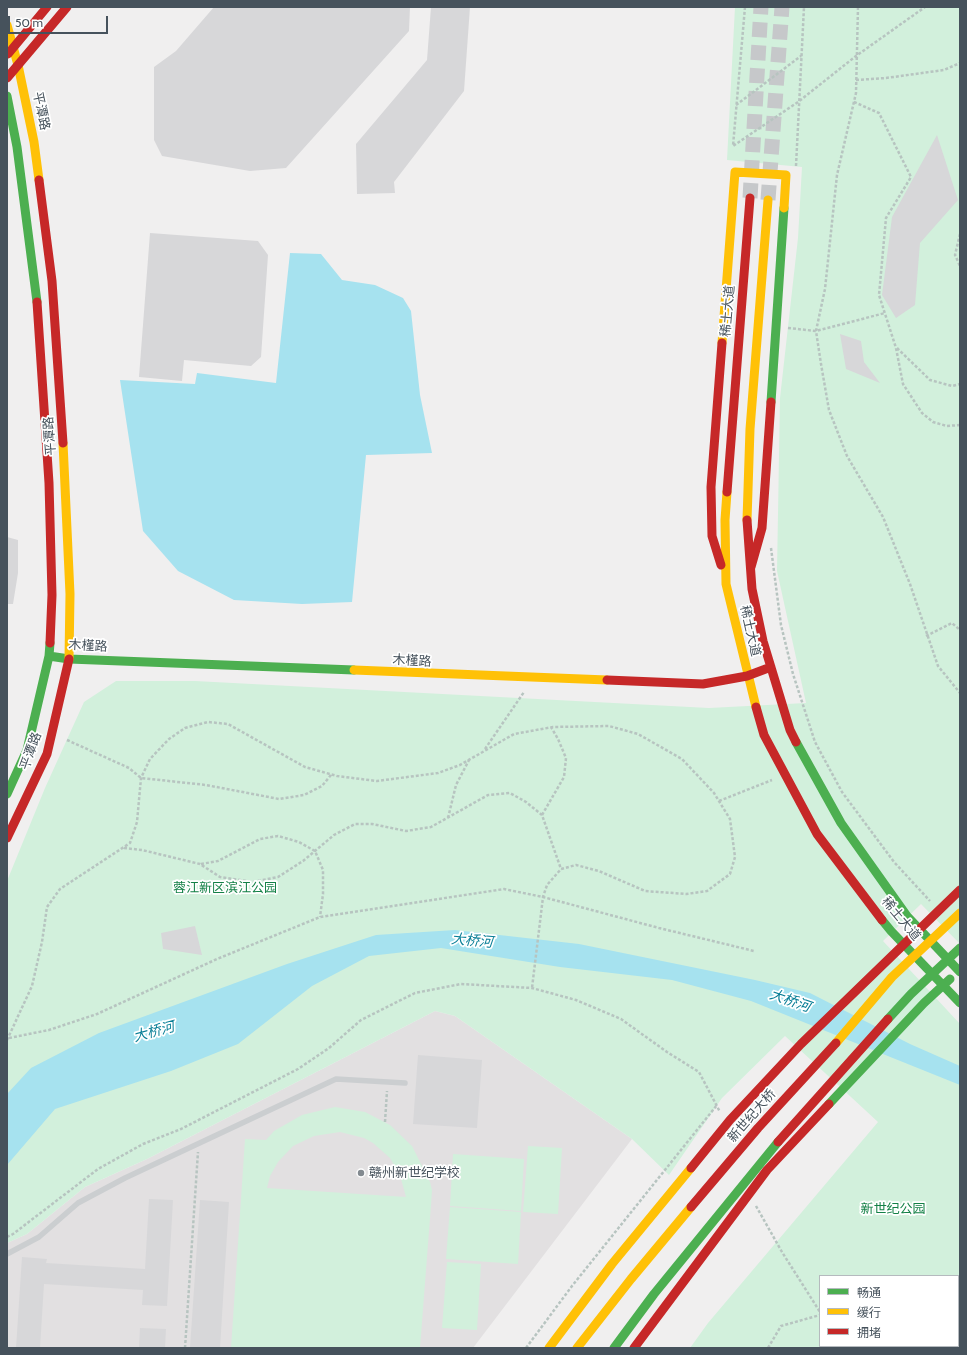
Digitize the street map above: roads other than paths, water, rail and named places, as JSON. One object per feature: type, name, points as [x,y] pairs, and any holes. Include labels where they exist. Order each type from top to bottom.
[{"type":"main road","points":[[7,55],[47,7]]},
{"type":"main road","points":[[7,78],[67,7]]},
{"type":"main road","name":"平潭路","points":[[7,25],[18,65],[34,142],[52,281],[66,479],[70,594],[69,659],[47,754],[7,838]]},
{"type":"main road","name":"平潭路","points":[[7,96],[17,147],[36,283],[49,483],[52,595],[49,656],[27,750],[7,794]]},
{"type":"main road","points":[[725,580],[712,536],[711,487],[735,172],[786,175],[762,528],[751,567]]},
{"type":"main road","name":"稀土大道","points":[[750,198],[725,520],[725,580],[747,676],[764,735],[817,834],[891,931],[960,1003]]},
{"type":"main road","name":"稀土大道","points":[[768,200],[750,429],[747,520],[752,588],[760,626],[790,730],[841,823],[907,916],[960,971]]},
{"type":"main road","name":"木槿路","points":[[49,656],[69,659],[703,684],[747,676],[771,667]]},
{"type":"main road","points":[[549,1348],[612,1264],[730,1120],[801,1044],[960,890]]},
{"type":"main road","name":"新世纪大桥","points":[[578,1348],[631,1279],[758,1128],[820,1061],[892,977],[960,913]]},
{"type":"main road","points":[[614,1348],[654,1294],[773,1148],[911,994],[960,948]]},
{"type":"main road","points":[[634,1348],[767,1170],[924,1003],[960,971]]},
{"type":"lane","points":[[7,1254],[39,1237],[78,1204],[125,1178],[336,1079],[405,1083]]},
{"type":"water","points":[[290,253],[321,254],[342,280],[375,285],[403,298],[411,311],[420,395],[432,453],[366,455],[352,602],[302,604],[234,600],[178,571],[143,531],[120,380],[195,384],[197,373],[276,383]]},
{"type":"water","name":"大桥河","points":[[455,930],[579,944],[755,980],[810,993],[910,1044],[960,1066],[960,1085],[751,1001],[672,980],[560,967],[441,948],[369,956],[312,986],[238,1044],[171,1071],[55,1109],[7,1165],[7,1094],[31,1068],[99,1033],[287,964],[376,935]]},
{"type":"tunnel","points":[[750,198],[761,7]]},
{"type":"tunnel","points":[[768,200],[782,7]]},
{"type":"place","name":"赣州新世纪学校","points":[[361,1173]]},
{"type":"park label","name":"蓉江新区滨江公园","points":[[225,888]]},
{"type":"park label","name":"新世纪公园","points":[[893,1209]]}]
